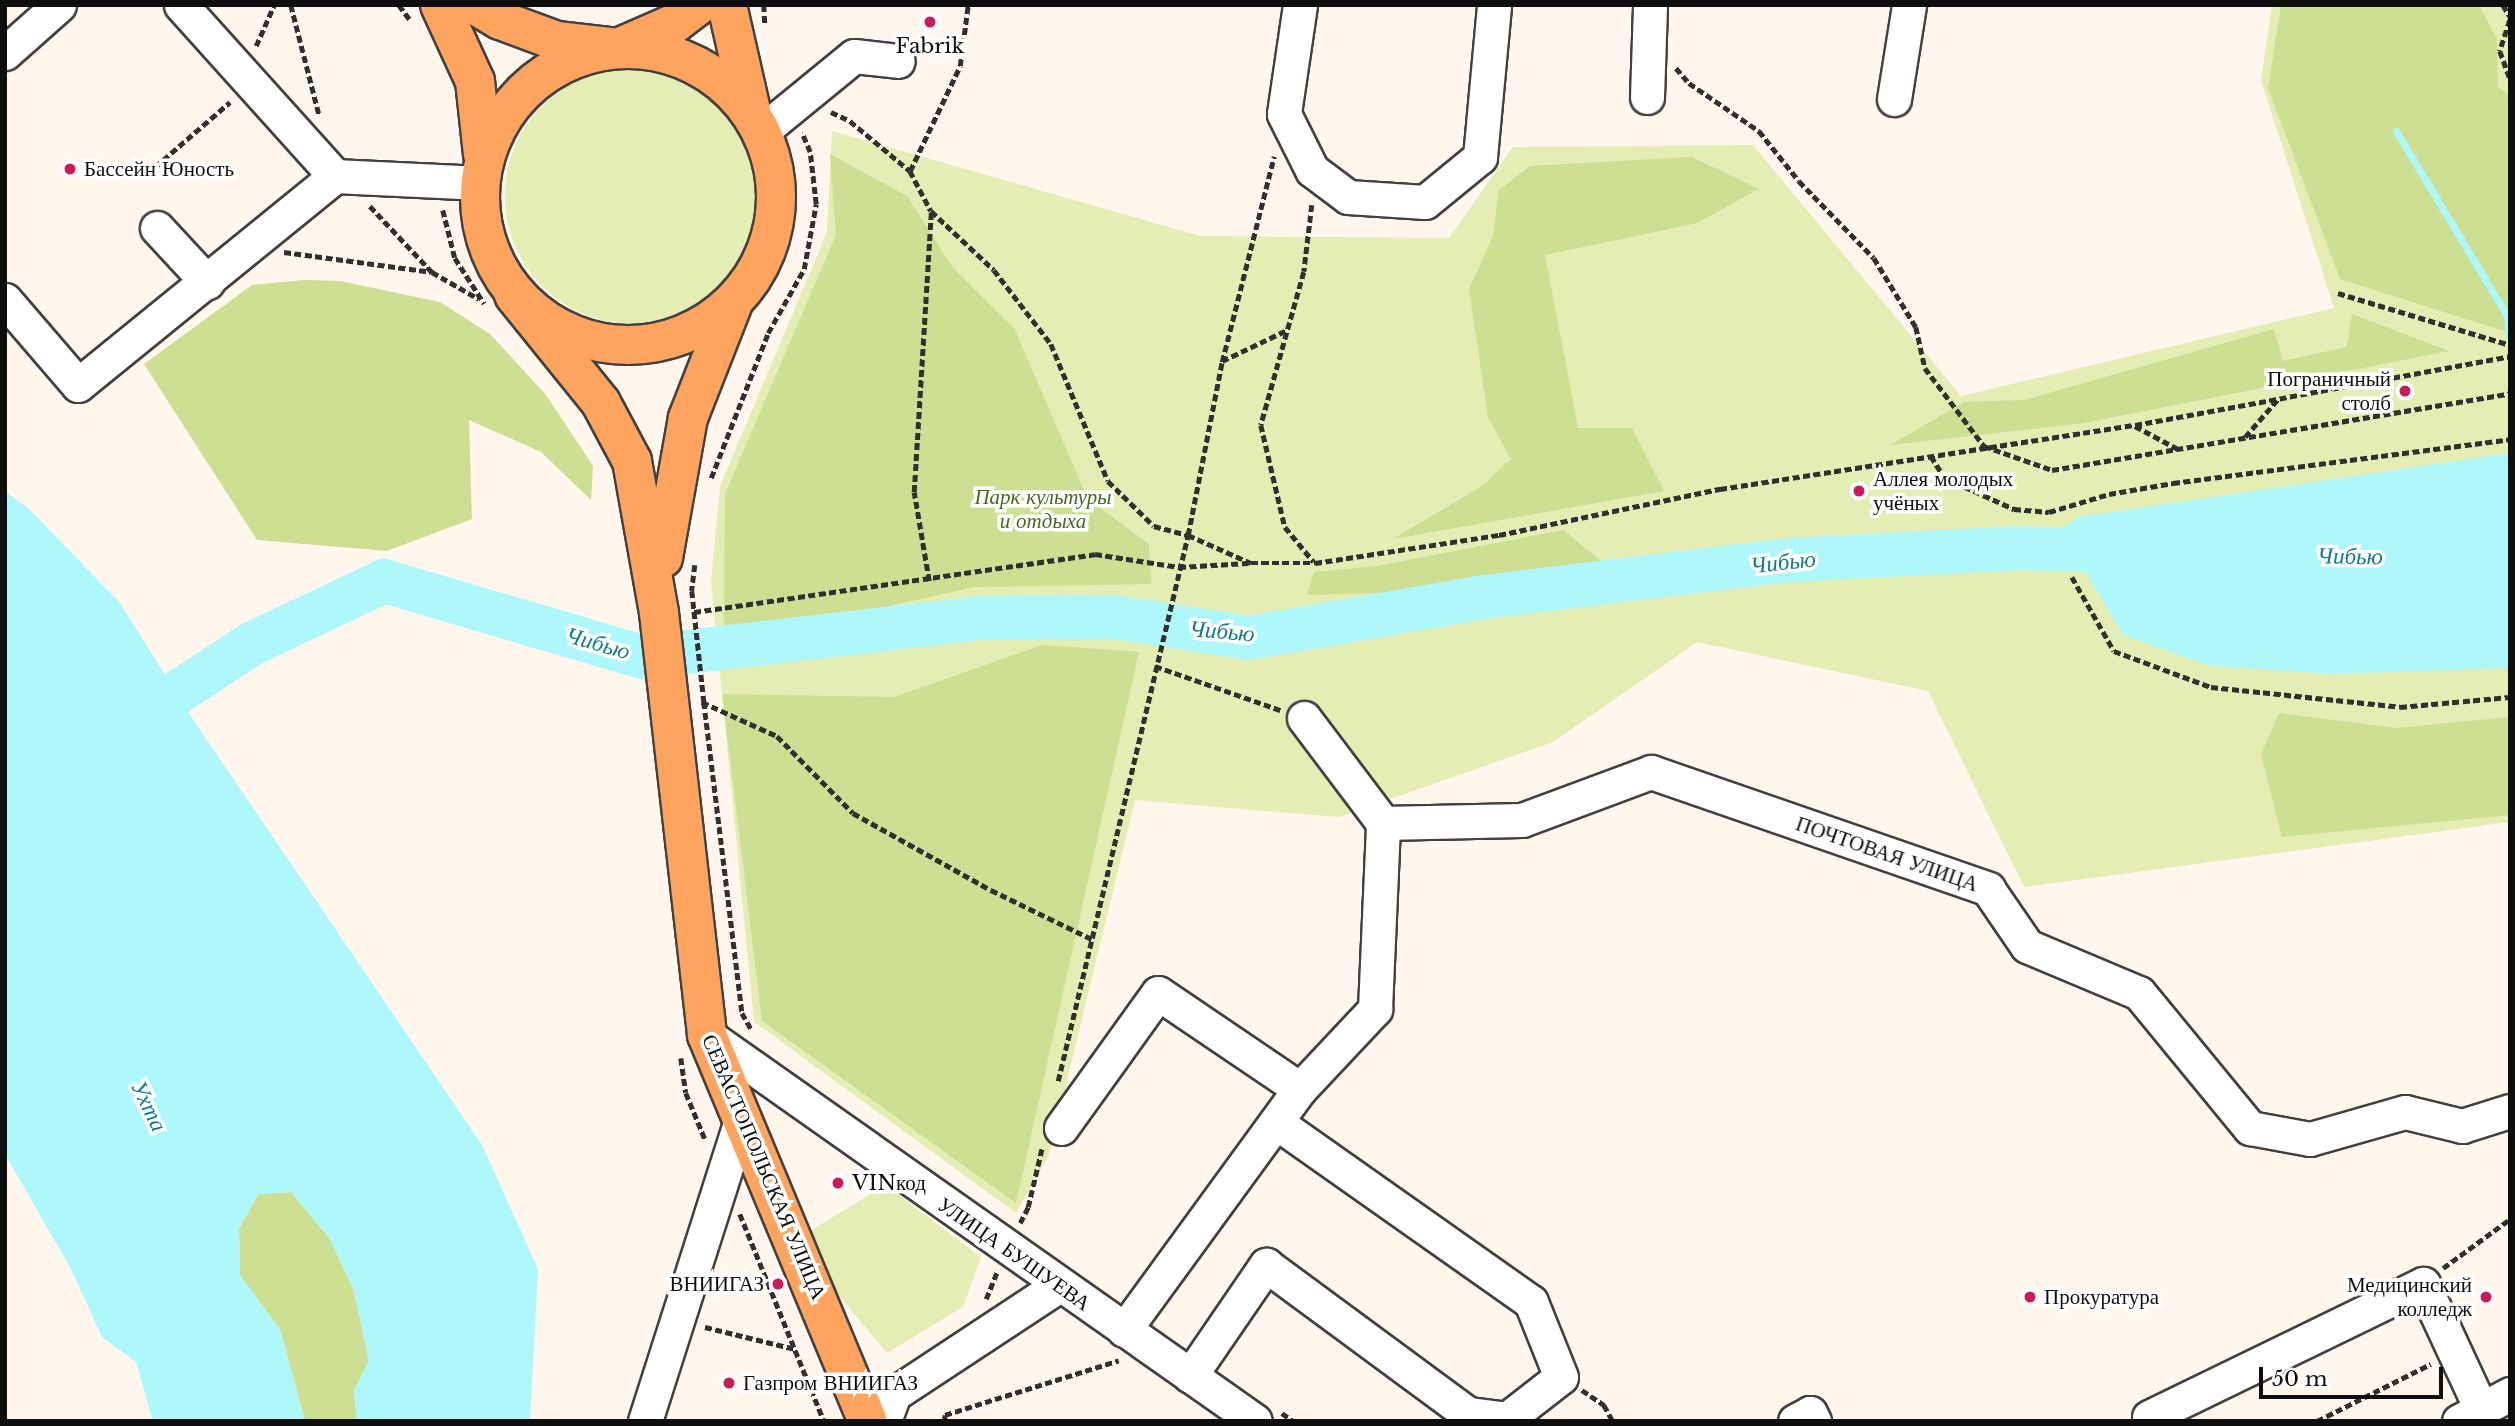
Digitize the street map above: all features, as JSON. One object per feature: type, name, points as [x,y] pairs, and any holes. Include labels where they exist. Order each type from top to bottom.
[{"type":"main road","points":[[440,5],[475,81],[482,172],[479,209],[497,297],[550,325],[594,343],[641,346],[691,332],[733,303],[763,261],[777,211],[773,160],[756,123],[727,5]]},
{"type":"main road","points":[[475,5],[500,20],[557,41],[670,53],[716,76],[756,123]]},
{"type":"main road","points":[[482,172],[501,118],[532,83],[572,58],[618,48],[676,23],[699,5]]},
{"type":"main road","name":"СЕВАСТОПОЛЬСКАЯ УЛИЦА","points":[[497,297],[594,394],[624,441],[676,612]]},
{"type":"main road","name":"СЕВАСТОПОЛЬСКАЯ УЛИЦА","points":[[733,303],[701,379],[678,456],[676,612],[667,710],[707,1034],[869,1421]]},
{"type":"street","points":[[5,52],[59,5]]},
{"type":"street","points":[[181,5],[335,176]]},
{"type":"street","points":[[1300,5],[1284,114],[1312,170],[1348,197],[1425,202],[1480,157],[1494,5]]},
{"type":"street","points":[[1894,99],[1909,5]]},
{"type":"street","points":[[1647,97],[1649,20]]},
{"type":"street","points":[[756,123],[801,99],[854,56],[898,61]]},
{"type":"street","points":[[5,300],[78,385],[335,176],[482,172]]},
{"type":"street","points":[[158,228],[207,282]]},
{"type":"street","points":[[1125,1344],[1300,1089],[1375,1009],[1383,823],[1304,718]]},
{"type":"street","name":"ПОЧТОВАЯ УЛИЦА","points":[[1383,823],[1522,820],[1651,772],[1988,889],[2027,946],[2139,993],[2250,1128],[2310,1139],[2405,1112],[2462,1126],[2510,1111]]},
{"type":"street","points":[[1052,1134],[1158,993],[1300,1089]]},
{"type":"street","name":"УЛИЦА БУШУЕВА","points":[[707,1034],[1014,1232],[1058,1286],[1125,1344],[1263,1414]]},
{"type":"street","points":[[645,1421],[742,1117]]},
{"type":"street","points":[[1190,1376],[1266,1265],[1468,1414],[1507,1419],[1561,1377],[1531,1302],[1276,1122]]},
{"type":"street","points":[[2147,1420],[2423,1283],[2483,1408]]},
{"type":"street","points":[[884,1421],[894,1394],[1058,1286]]},
{"type":"street","points":[[1795,1421],[1810,1413],[1814,1421]]},
{"type":"path","points":[[910,171],[960,66],[968,5]]},
{"type":"path","points":[[2503,5],[2510,18],[2500,51],[2510,79]]},
{"type":"path","points":[[1649,20],[1689,83],[1759,131],[1799,181],[1874,258],[1916,327],[1926,368],[1984,446],[2052,470],[2510,393]]},
{"type":"path","points":[[801,99],[850,121],[910,171],[931,211],[994,270],[1051,344],[1108,481],[1154,526],[1188,535],[1251,563]]},
{"type":"path","points":[[1057,1085],[1188,535],[1222,362],[1284,114]]},
{"type":"path","points":[[1312,170],[1304,272],[1261,425],[1285,527],[1315,563]]},
{"type":"path","points":[[929,581],[914,492],[931,211]]},
{"type":"path","points":[[249,248],[432,272],[497,297]]},
{"type":"path","points":[[2338,293],[2510,345]]},
{"type":"path","points":[[1222,362],[1288,329]]},
{"type":"path","points":[[758,1041],[742,1013],[704,702],[676,612],[929,581],[1095,554],[1179,567],[1315,563],[1499,535],[1720,489],[1984,446],[2135,425],[2510,356]]},
{"type":"path","points":[[2245,438],[2279,399]]},
{"type":"path","points":[[2135,425],[2180,450]]},
{"type":"path","points":[[1931,456],[1945,478],[2014,509],[2049,512],[2109,494],[2173,483],[2510,439]]},
{"type":"path","points":[[2072,577],[2113,651],[2211,687],[2400,707],[2510,697]]},
{"type":"path","points":[[1155,666],[1304,718]]},
{"type":"path","points":[[704,702],[777,736],[853,813],[991,890],[1092,939]]},
{"type":"path","points":[[984,1303],[1014,1232],[1028,1207],[1052,1134]]},
{"type":"path","points":[[2423,1283],[2510,1219]]},
{"type":"path","points":[[676,1320],[796,1349]]},
{"type":"path","points":[[944,1421],[945,1415],[1125,1344]]},
{"type":"path","points":[[2317,1421],[2454,1352]]},
{"type":"path","points":[[1561,1377],[1604,1405],[1613,1421]]},
{"type":"path","points":[[1263,1414],[1293,1421]]},
{"type":"green space","name":"Парк культуры и отдыха","points":[[2272,5],[2510,5],[2510,822],[2024,887],[1928,691],[1697,642],[1553,742],[1339,817],[1135,800],[1049,1155],[1016,1213],[754,1022],[711,581],[720,486],[827,232],[832,131],[1200,236],[1449,238],[1513,147],[1753,145],[1961,396],[2334,308],[2261,80]]},
{"type":"green space","points":[[2281,5],[2479,5],[2497,39],[2498,87],[2510,95],[2510,333],[2340,279],[2268,88]]},
{"type":"green space","points":[[620,68],[646,68],[670,73],[693,83],[724,105],[740,125],[756,159],[761,196],[756,233],[740,267],[724,287],[704,303],[670,319],[646,324],[620,324],[596,319],[573,309],[542,287],[526,267],[510,233],[505,209],[505,183],[510,159],[520,136],[542,105],[562,89],[596,73]]},
{"type":"green space","points":[[830,154],[907,196],[953,268],[1014,328],[1088,499],[1149,544],[1151,584],[974,587],[885,607],[724,627],[725,494],[836,235]]},
{"type":"green space","points":[[1692,157],[1759,189],[1697,223],[1545,255],[1578,428],[1632,428],[1664,491],[1393,539],[1482,486],[1511,459],[1488,417],[1469,289],[1493,236],[1499,190],[1530,166]]},
{"type":"green space","points":[[304,280],[340,281],[440,302],[490,334],[546,395],[593,466],[591,500],[541,452],[469,420],[472,519],[387,551],[257,540],[144,364],[252,285]]},
{"type":"green space","points":[[2352,314],[2449,351],[2084,423],[1890,445],[1964,402],[2024,400],[2274,329],[2283,361],[2347,347]]},
{"type":"green space","points":[[1563,530],[1606,565],[1451,591],[1307,595],[1314,572],[1377,566]]},
{"type":"green space","points":[[1042,645],[1139,652],[1016,1203],[762,1021],[722,694],[894,697]]},
{"type":"green space","points":[[2279,713],[2397,728],[2510,717],[2510,815],[2282,837],[2261,754]]},
{"type":"green space","points":[[885,1185],[981,1257],[963,1307],[887,1353],[834,1290],[810,1231]]},
{"type":"green space","points":[[291,1192],[330,1239],[354,1291],[369,1361],[354,1390],[357,1421],[305,1421],[280,1329],[240,1276],[239,1229],[258,1194]]},
{"type":"water","points":[[2510,453],[2510,668],[2332,674],[2210,666],[2123,635],[2082,566],[2068,565],[2059,530],[2079,517]]},
{"type":"water","name":"Ухта","points":[[5,491],[30,510],[120,603],[190,715],[482,1145],[538,1269],[530,1421],[357,1421],[354,1390],[369,1361],[354,1291],[330,1239],[291,1192],[258,1194],[239,1229],[240,1275],[280,1329],[305,1421],[153,1421],[136,1362],[102,1337],[71,1269],[5,1154]]},
{"type":"waterway","points":[[2396,131],[2507,316],[2509,337]]},
{"type":"waterway","name":"Чибью","points":[[128,725],[253,643],[384,581],[643,657],[980,618],[1114,617],[1249,638],[1484,597],[1792,560],[2018,548],[2123,551]]},
{"type":"place","name":"Fabrik","points":[[930,22]]},
{"type":"place","name":"Бассейн Юность","points":[[70,169]]},
{"type":"place","name":"Пограничный столб","points":[[2405,391]]},
{"type":"place","name":"Аллея молодых учёных","points":[[1859,491]]},
{"type":"place","name":"VINкод","points":[[838,1183]]},
{"type":"place","name":"ВНИИГАЗ","points":[[778,1284]]},
{"type":"place","name":"Прокуратура","points":[[2030,1297]]},
{"type":"place","name":"Медицинский колледж","points":[[2486,1297]]},
{"type":"place","name":"Газпром ВНИИГАЗ","points":[[729,1383]]}]
